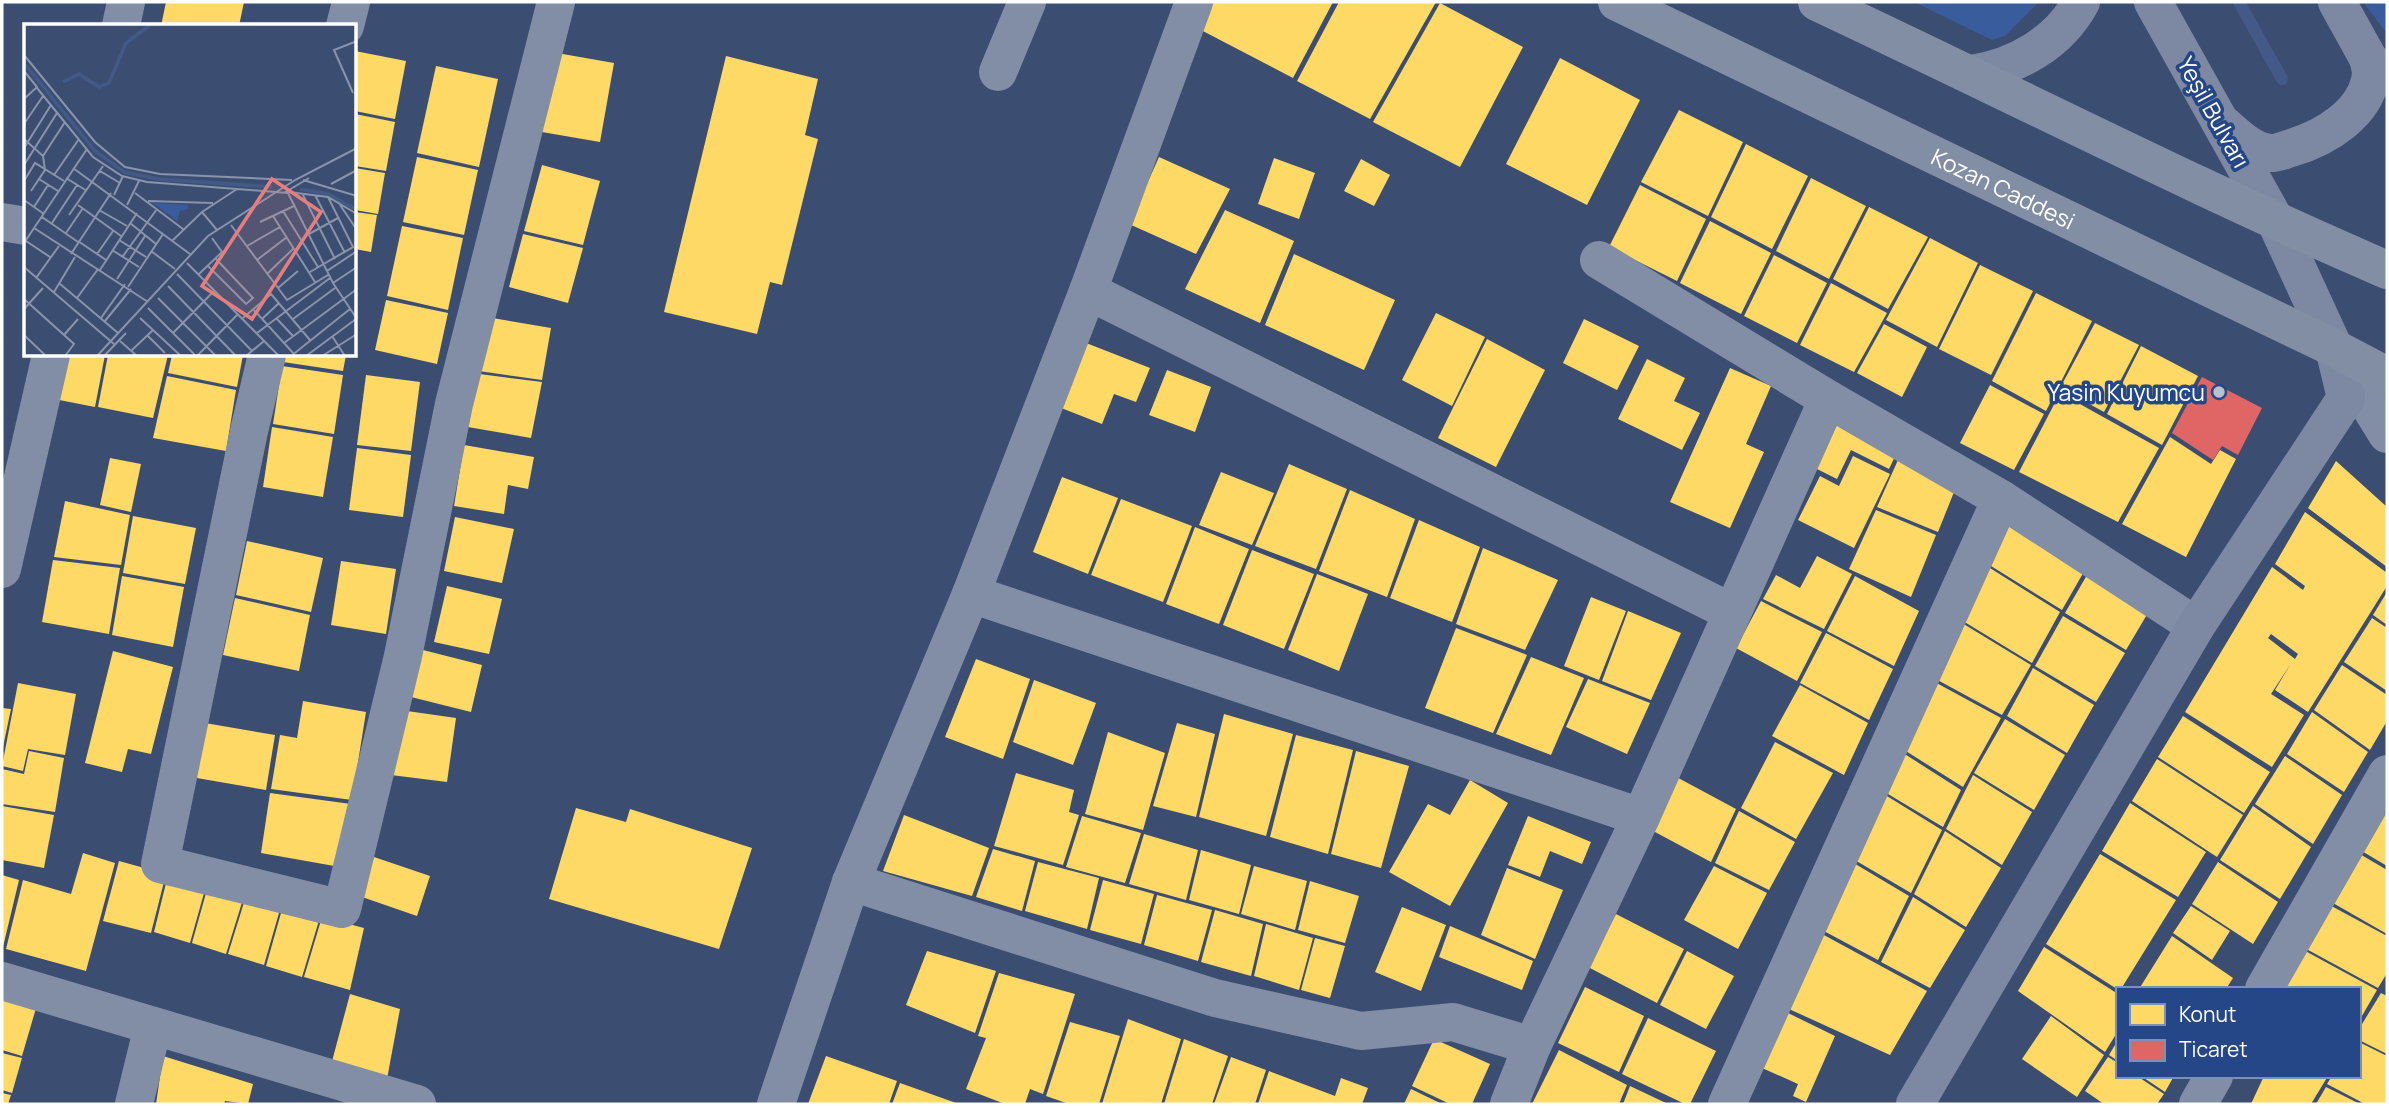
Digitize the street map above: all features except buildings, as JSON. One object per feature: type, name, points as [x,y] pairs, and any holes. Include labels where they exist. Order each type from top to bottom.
[{"type":"highway","name":"Kozan Caddesi","points":[[1617,2],[2387,376]]},
{"type":"highway","points":[[1817,2],[2276,222],[2387,270]]},
{"type":"main road","points":[[1971,74],[2016,62],[2047,42],[2066,24],[2081,2]]},
{"type":"main road","name":"Yeşil Bulvarı","points":[[1915,1104],[2196,626],[2346,398],[2334,348],[2276,222],[2153,2]]},
{"type":"main road","points":[[2219,121],[2248,145],[2271,153],[2299,145],[2325,133],[2349,117],[2365,92],[2371,73],[2377,70],[2337,2]]},
{"type":"street","points":[[121,24],[126,2]]},
{"type":"street","points":[[346,24],[351,2]]},
{"type":"street","points":[[267,357],[160,864],[342,909],[403,656],[454,404],[556,2]]},
{"type":"street","points":[[998,72],[1027,2]]},
{"type":"street","points":[[776,1104],[851,882],[971,594],[1088,291],[1194,2]]},
{"type":"street","points":[[2,222],[24,226]]},
{"type":"street","points":[[1599,260],[1828,399],[2001,499],[2196,626]]},
{"type":"street","points":[[1088,291],[1731,612]]},
{"type":"street","points":[[2334,348],[2387,435]]},
{"type":"street","points":[[2,569],[51,357]]},
{"type":"street","points":[[1509,1104],[1532,1046],[1641,817],[1828,399]]},
{"type":"street","points":[[1727,1104],[2001,499]]},
{"type":"street","points":[[971,594],[1641,817]]},
{"type":"street","points":[[2265,987],[2387,774]]},
{"type":"street","points":[[851,882],[1215,998],[1362,1031],[1453,1022],[1532,1046]]},
{"type":"street","points":[[2,981],[416,1104]]},
{"type":"street","points":[[134,1104],[153,1026]]},
{"type":"street","points":[[2198,1104],[2213,1078]]},
{"type":"shaded area","points":[[1914,2],[2039,2],[2005,36],[1992,40]]},
{"type":"shaded area","points":[[2363,2],[2387,2],[2387,34]]},
{"type":"waterway","points":[[2239,2],[2282,79]]},
{"type":"place","name":"Yasin Kuyumcu","points":[[2219,392]]}]
